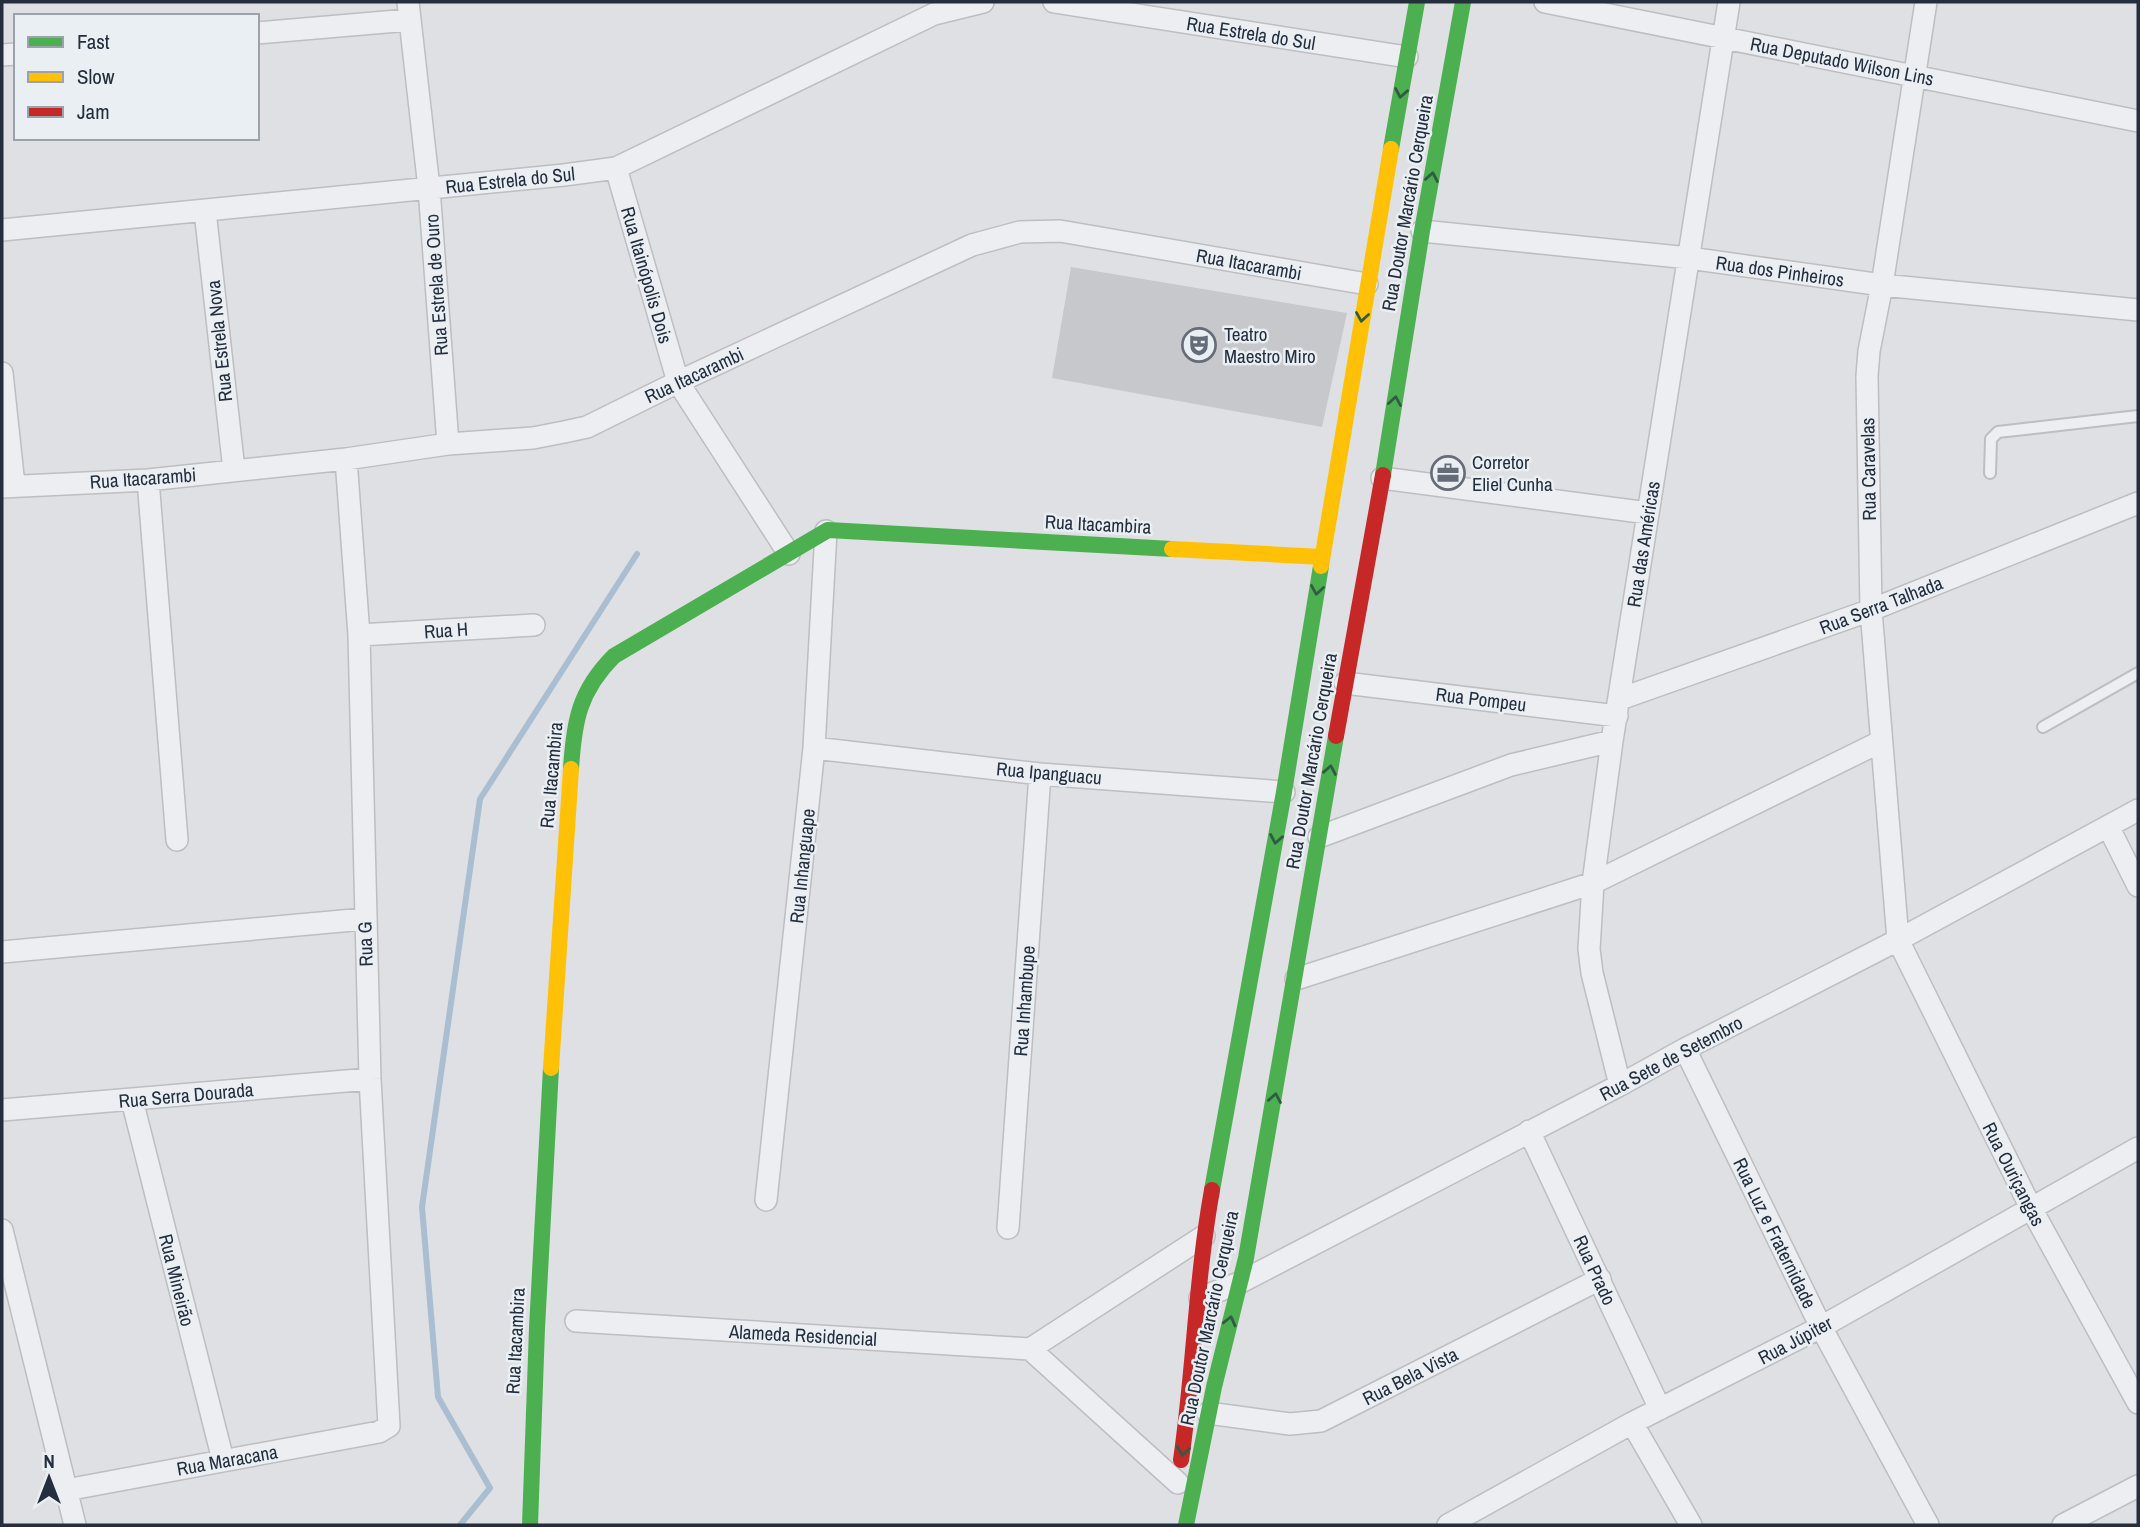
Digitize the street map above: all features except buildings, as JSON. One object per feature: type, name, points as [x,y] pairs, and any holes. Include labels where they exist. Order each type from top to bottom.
[{"type":"street","name":"Rua Estrela do Sul","points":[[2,230],[616,169],[934,14],[983,2]]},
{"type":"street","name":"Rua Estrela do Sul","points":[[1054,2],[1407,57]]},
{"type":"street","name":"Rua Doutor Marcário Cerqueira","points":[[1176,1492],[1200,1298],[1204,1236],[1284,792],[1322,557],[1346,503],[1341,442],[1417,2]]},
{"type":"street","name":"Rua Doutor Marcário Cerqueira","points":[[1186,1525],[1208,1413],[1246,1258],[1463,2]]},
{"type":"street","name":"Rua Deputado Wilson Lins","points":[[1545,2],[2138,121]]},
{"type":"street","name":"Rua das Américas","points":[[1620,1085],[1592,973],[1589,950],[1593,883],[1612,741],[1728,2]]},
{"type":"street","name":"Rua Caravelas","points":[[1898,940],[1871,610],[1867,376],[1926,2]]},
{"type":"street","points":[[259,33],[408,11]]},
{"type":"street","name":"Rua Estrela de Ouro","points":[[408,11],[429,188],[448,444]]},
{"type":"street","name":"Rua Itainópolis Dois","points":[[616,169],[678,382],[789,554]]},
{"type":"street","name":"Rua Estrela Nova","points":[[205,211],[234,470]]},
{"type":"street","name":"Rua Itacarambi","points":[[8,486],[148,480],[346,459],[448,444],[533,438],[587,427],[972,244],[1020,232],[1060,231],[1367,285]]},
{"type":"street","name":"Rua dos Pinheiros","points":[[1422,231],[1689,258],[1882,285],[2138,310]]},
{"type":"street","points":[[2,373],[8,486]]},
{"type":"street","points":[[1341,442],[1349,455],[1366,459],[1387,449]]},
{"type":"street","name":"Rua G","points":[[346,459],[359,635],[364,919],[370,1079],[390,1414],[388,1429]]},
{"type":"street","points":[[1382,478],[1648,513]]},
{"type":"street","points":[[148,480],[177,840]]},
{"type":"street","points":[[1346,503],[1374,516]]},
{"type":"street","name":"Rua Serra Talhada","points":[[1619,707],[2138,503]]},
{"type":"street","name":"Rua Itacambira","points":[[530,1525],[533,1392],[545,1153],[573,736],[581,698],[595,674],[614,656],[826,531],[1322,557]]},
{"type":"street","name":"Rua Inhanguape","points":[[766,1200],[814,748],[826,531]]},
{"type":"street","name":"Rua H","points":[[359,635],[534,625]]},
{"type":"street","name":"Rua Pompeu","points":[[1345,683],[1619,707]]},
{"type":"street","points":[[1319,837],[1511,765],[1612,741]]},
{"type":"street","points":[[1296,979],[1593,883],[1880,742]]},
{"type":"street","name":"Rua Ipanguacu","points":[[814,748],[1040,774],[1284,792]]},
{"type":"street","name":"Rua Inhambupe","points":[[1007,1228],[1040,774]]},
{"type":"street","name":"Rua Sete de Setembro","points":[[1200,1298],[1239,1283],[1620,1085],[2109,828],[2138,810]]},
{"type":"street","points":[[2109,828],[2138,886]]},
{"type":"street","points":[[2,952],[364,919]]},
{"type":"street","name":"Rua Ouriçangas","points":[[1898,940],[2031,1208],[2138,1403]]},
{"type":"street","name":"Rua Luz e Fraternidade","points":[[1685,1049],[1821,1327],[1928,1525]]},
{"type":"street","name":"Rua Serra Dourada","points":[[2,1110],[370,1079]]},
{"type":"street","name":"Rua Mineirão","points":[[132,1100],[223,1460]]},
{"type":"street","name":"Rua Prado","points":[[1529,1131],[1660,1409]]},
{"type":"street","name":"Rua Júpiter","points":[[1448,1525],[1632,1423],[1821,1327],[2138,1148]]},
{"type":"street","points":[[2,1230],[75,1525]]},
{"type":"street","points":[[1176,1492],[1030,1349],[1204,1236]]},
{"type":"street","name":"Rua Bela Vista","points":[[1208,1413],[1290,1424],[1321,1421],[1600,1279]]},
{"type":"street","name":"Alameda Residencial","points":[[576,1321],[1030,1349]]},
{"type":"street","points":[[1632,1423],[1691,1525]]},
{"type":"street","name":"Rua Maracana","points":[[66,1490],[388,1429]]},
{"type":"street","points":[[2063,1525],[2138,1486]]},
{"type":"lane","points":[[1990,473],[1991,437],[1998,432],[2138,416]]},
{"type":"lane","points":[[2043,727],[2138,673]]},
{"type":"waterway","points":[[460,1525],[490,1488],[438,1397],[422,1207],[480,799],[637,554]]},
{"type":"traffic: fast","points":[[1391,149],[1417,2]]},
{"type":"traffic: fast","points":[[1383,475],[1422,231],[1463,2]]},
{"type":"traffic: fast","points":[[571,769],[580,708],[593,682],[614,656],[828,530],[1172,549]]},
{"type":"traffic: fast","points":[[1212,1190],[1284,792],[1321,566]]},
{"type":"traffic: fast","points":[[1186,1525],[1214,1387],[1246,1258],[1336,736]]},
{"type":"traffic: fast","points":[[530,1525],[551,1068]]},
{"type":"traffic: slow","points":[[1321,566],[1391,149]]},
{"type":"traffic: slow","points":[[1172,549],[1322,557]]},
{"type":"traffic: slow","points":[[551,1068],[571,769]]},
{"type":"traffic: jam","points":[[1336,736],[1383,475]]},
{"type":"traffic: jam","points":[[1181,1460],[1202,1257],[1212,1190]]},
{"type":"place","name":"Teatro Maestro Miro","points":[[1199,345]]},
{"type":"place","name":"Corretor Eliel Cunha","points":[[1448,473]]}]
